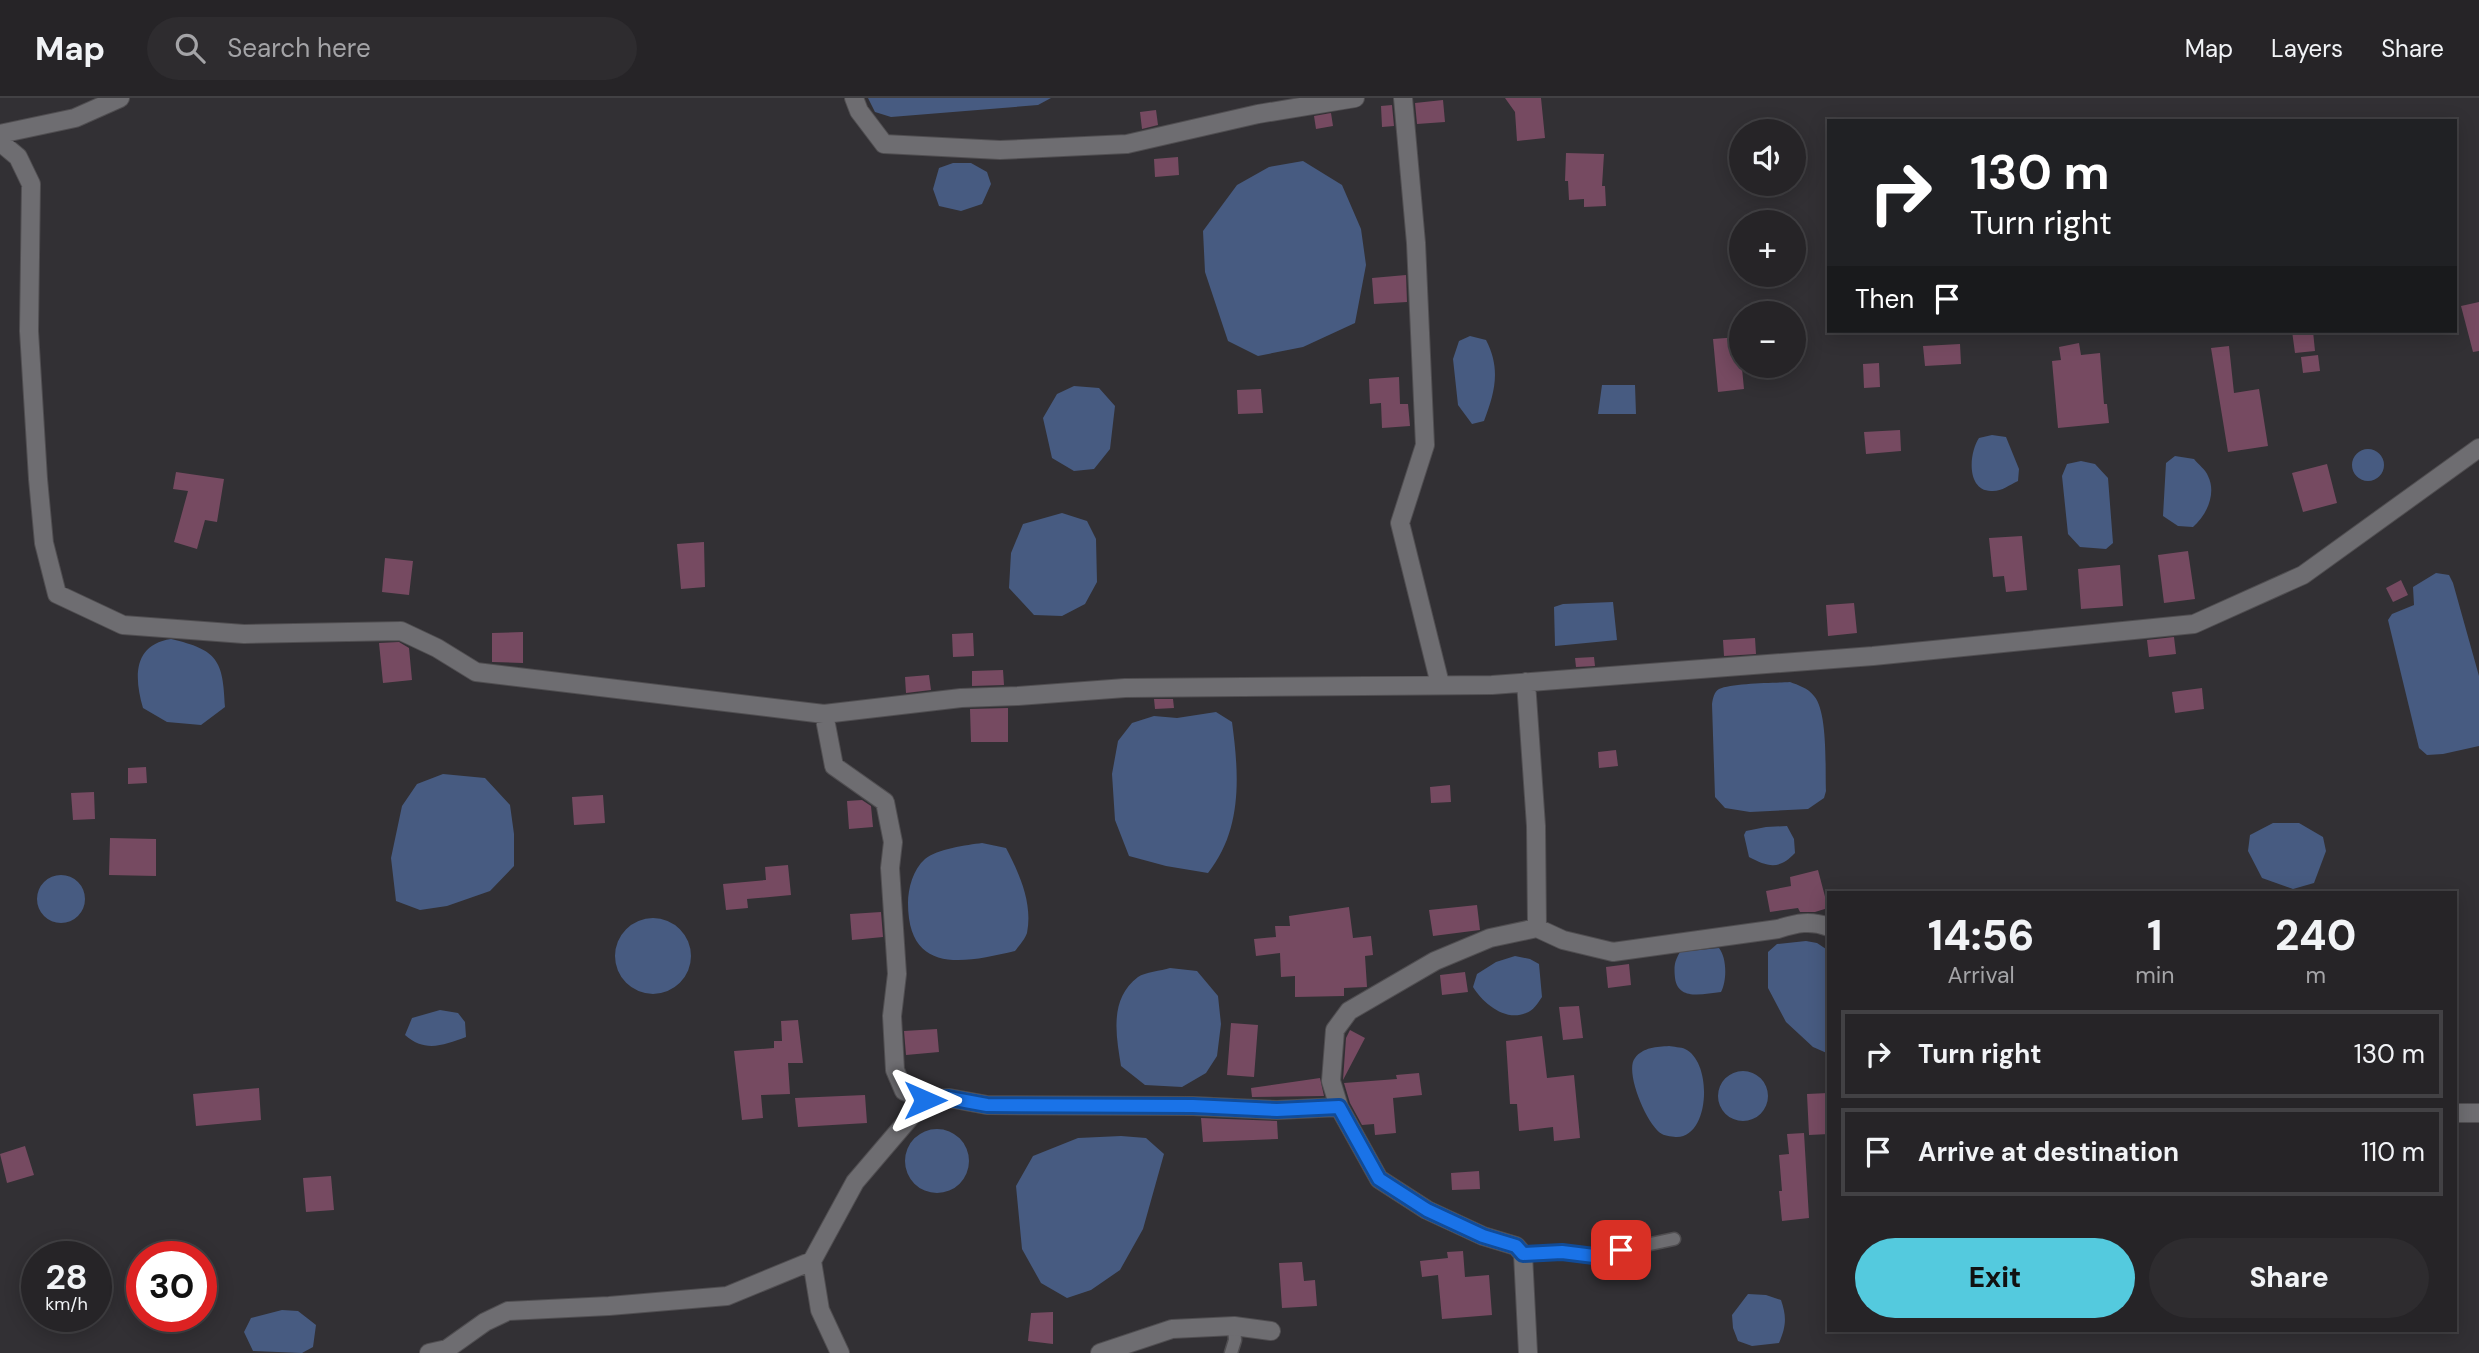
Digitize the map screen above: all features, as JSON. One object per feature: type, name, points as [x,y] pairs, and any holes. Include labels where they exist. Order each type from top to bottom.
[{"type":"street","points":[[0,134],[75,118],[120,98]]},
{"type":"street","points":[[854,98],[859,111],[884,144],[1000,150],[1128,144],[1258,114],[1355,98]]},
{"type":"street","points":[[1403,98],[1416,243],[1424,446],[1400,523],[1440,684]]},
{"type":"street","points":[[0,142],[18,157],[31,184],[29,331],[37,479],[44,543],[57,594],[122,625],[244,634],[401,631],[437,648],[475,672],[824,714],[961,698],[1125,688],[1526,682],[1873,656],[2194,624],[2303,575],[2479,448]]},
{"type":"street","points":[[1526,682],[1536,826],[1537,928]]},
{"type":"street","points":[[824,714],[834,766],[886,802],[893,842],[890,868],[897,974],[892,1016],[895,1070],[904,1091],[925,1100],[949,1098],[987,1105],[1193,1106],[1277,1110],[1339,1107]]},
{"type":"street","points":[[1528,1353],[1523,1254],[1516,1246],[1483,1236],[1427,1210],[1379,1179],[1339,1107],[1331,1081],[1331,1052],[1335,1030],[1349,1011],[1436,961],[1490,938],[1537,928],[1563,940],[1613,952],[1778,929],[1801,922],[1816,922],[1827,926]]},
{"type":"street","points":[[839,1353],[820,1310],[812,1261],[855,1182],[925,1100]]},
{"type":"street","points":[[2457,1113],[2479,1113]]},
{"type":"street","points":[[429,1353],[447,1349],[485,1322],[508,1311],[727,1296],[812,1261]]},
{"type":"street","points":[[1100,1353],[1172,1329],[1234,1326],[1271,1331]]},
{"type":"lane","points":[[1523,1254],[1562,1252],[1594,1256],[1674,1239]]},
{"type":"lane","points":[[1231,1353],[1235,1340],[1234,1326]]},
{"type":"water","points":[[868,98],[1051,98],[1038,105],[891,117],[875,112]]},
{"type":"water","points":[[1303,161],[1342,185],[1361,229],[1366,265],[1355,323],[1303,347],[1258,356],[1228,341],[1205,272],[1203,231],[1237,185],[1269,167]]},
{"type":"water","points":[[953,163],[971,163],[987,172],[991,184],[982,204],[961,211],[939,206],[933,189],[939,168]]},
{"type":"water","points":[[1470,336],[1486,340],[1495,371],[1491,400],[1484,421],[1472,424],[1458,405],[1453,359],[1459,341]]},
{"type":"water","points":[[1602,385],[1635,385],[1636,414],[1598,414]]},
{"type":"water","points":[[1074,386],[1099,388],[1115,406],[1110,449],[1094,469],[1074,471],[1052,458],[1043,418],[1057,394]]},
{"type":"water","points":[[1992,435],[2006,437],[2019,469],[2018,481],[1995,491],[1983,489],[1977,484],[1972,470],[1973,452],[1979,438]]},
{"type":"water","points":[[2368,449],[2380,453],[2384,465],[2380,477],[2368,481],[2356,477],[2352,465],[2356,453]]},
{"type":"water","points":[[2175,456],[2194,459],[2206,472],[2210,483],[2209,504],[2193,527],[2178,526],[2163,516],[2166,463]]},
{"type":"water","points":[[2081,461],[2095,464],[2108,478],[2113,543],[2106,549],[2080,547],[2068,534],[2062,476],[2067,464]]},
{"type":"water","points":[[1062,513],[1087,521],[1096,539],[1097,582],[1085,604],[1062,616],[1034,615],[1009,588],[1011,553],[1023,524]]},
{"type":"water","points":[[2436,573],[2449,575],[2453,583],[2479,676],[2479,746],[2427,755],[2419,748],[2388,620],[2392,614],[2414,605],[2413,587]]},
{"type":"water","points":[[1613,602],[1617,640],[1555,646],[1554,607],[1563,604]]},
{"type":"water","points":[[171,639],[208,653],[219,668],[225,707],[201,725],[167,722],[143,708],[138,685],[139,664],[149,648]]},
{"type":"water","points":[[1790,682],[1812,693],[1822,714],[1826,791],[1824,798],[1808,809],[1750,812],[1725,808],[1715,797],[1712,704],[1715,693],[1719,689],[1733,686]]},
{"type":"water","points":[[1216,712],[1232,722],[1237,781],[1233,820],[1219,856],[1208,873],[1129,856],[1115,820],[1112,774],[1118,741],[1132,723],[1154,716],[1177,718]]},
{"type":"water","points":[[443,774],[485,778],[510,805],[514,866],[490,891],[447,906],[420,910],[396,901],[391,858],[402,806],[417,784]]},
{"type":"water","points":[[2273,823],[2299,823],[2323,837],[2326,851],[2314,883],[2293,889],[2262,878],[2248,851],[2250,835]]},
{"type":"water","points":[[1787,826],[1794,839],[1795,853],[1789,858],[1773,865],[1749,857],[1744,835],[1746,831]]},
{"type":"water","points":[[982,843],[1006,848],[1011,858],[1026,900],[1027,933],[1015,951],[977,959],[942,958],[928,953],[918,943],[911,926],[908,898],[914,874],[930,856],[952,848]]},
{"type":"water","points":[[61,875],[78,882],[85,899],[78,916],[61,923],[44,916],[37,899],[44,882]]},
{"type":"water","points":[[653,918],[667,921],[680,929],[688,942],[691,956],[688,970],[680,983],[667,991],[653,994],[639,991],[626,983],[618,970],[615,956],[618,942],[626,929],[639,921]]},
{"type":"water","points":[[1806,941],[1817,943],[1827,950],[1827,1053],[1813,1047],[1786,1022],[1768,988],[1768,952],[1777,944]]},
{"type":"water","points":[[1719,948],[1724,958],[1725,970],[1721,992],[1699,995],[1681,990],[1675,978],[1680,952]]},
{"type":"water","points":[[1515,956],[1539,964],[1542,997],[1526,1013],[1510,1015],[1495,1009],[1473,987],[1477,974],[1496,962]]},
{"type":"water","points":[[1170,968],[1197,971],[1218,996],[1221,1024],[1217,1056],[1206,1073],[1182,1087],[1145,1085],[1121,1066],[1117,1042],[1119,1007],[1122,996],[1138,977]]},
{"type":"water","points":[[440,1010],[458,1013],[465,1022],[466,1037],[442,1045],[427,1046],[412,1041],[405,1035],[412,1018]]},
{"type":"water","points":[[1669,1046],[1685,1049],[1694,1057],[1703,1083],[1704,1098],[1696,1125],[1688,1134],[1677,1137],[1662,1134],[1650,1121],[1632,1074],[1632,1065],[1638,1054],[1650,1048]]},
{"type":"water","points":[[1743,1071],[1761,1078],[1768,1096],[1761,1114],[1743,1121],[1725,1114],[1718,1096],[1725,1078]]},
{"type":"water","points":[[931,1129],[943,1129],[960,1138],[967,1149],[967,1173],[960,1184],[943,1193],[931,1193],[919,1188],[910,1179],[905,1167],[905,1155],[910,1143],[919,1134]]},
{"type":"water","points":[[1078,1138],[1146,1138],[1164,1154],[1143,1229],[1120,1270],[1091,1290],[1067,1298],[1041,1283],[1022,1249],[1016,1186],[1033,1156]]},
{"type":"water","points":[[1748,1294],[1766,1295],[1781,1300],[1785,1322],[1779,1343],[1752,1346],[1738,1341],[1732,1315]]},
{"type":"water","points":[[282,1310],[298,1311],[316,1325],[313,1347],[302,1353],[253,1351],[244,1332],[251,1318]]},
{"type":"building","points":[[1505,98],[1541,98],[1545,138],[1517,141],[1515,112]]},
{"type":"building","points":[[1443,100],[1445,122],[1417,124],[1415,103]]},
{"type":"building","points":[[1392,105],[1394,126],[1382,127],[1381,106]]},
{"type":"building","points":[[1156,110],[1158,125],[1142,129],[1140,112]]},
{"type":"building","points":[[1331,113],[1333,126],[1316,129],[1314,116]]},
{"type":"building","points":[[1566,153],[1604,154],[1602,186],[1605,186],[1606,206],[1584,207],[1584,199],[1569,200],[1568,181],[1565,181]]},
{"type":"building","points":[[1178,157],[1179,175],[1155,177],[1154,159]]},
{"type":"building","points":[[1406,275],[1407,302],[1374,304],[1372,278]]},
{"type":"building","points":[[2479,302],[2479,351],[2473,352],[2461,306]]},
{"type":"building","points":[[2292,333],[2313,333],[2315,351],[2295,353]]},
{"type":"building","points":[[1729,338],[1729,378],[1743,378],[1744,389],[1718,392],[1713,339]]},
{"type":"building","points":[[2079,343],[2081,355],[2100,353],[2104,404],[2107,404],[2109,423],[2058,428],[2052,361],[2061,360],[2059,347]]},
{"type":"building","points":[[1960,344],[1961,364],[1925,366],[1923,346]]},
{"type":"building","points":[[2229,346],[2234,393],[2259,389],[2268,446],[2228,452],[2211,348]]},
{"type":"building","points":[[2318,355],[2320,371],[2303,373],[2301,357]]},
{"type":"building","points":[[1879,363],[1880,387],[1864,388],[1863,364]]},
{"type":"building","points":[[1399,377],[1400,404],[1408,404],[1410,426],[1382,428],[1381,403],[1370,404],[1369,379]]},
{"type":"building","points":[[1261,389],[1263,413],[1238,414],[1237,390]]},
{"type":"building","points":[[1900,430],[1901,451],[1866,454],[1864,432]]},
{"type":"building","points":[[2327,464],[2337,503],[2303,512],[2292,473]]},
{"type":"building","points":[[176,472],[224,479],[217,522],[205,520],[197,549],[174,542],[188,491],[173,489]]},
{"type":"building","points":[[2022,536],[2027,590],[2006,592],[2004,576],[1993,577],[1989,538]]},
{"type":"building","points":[[704,542],[705,587],[681,589],[677,544]]},
{"type":"building","points":[[2188,551],[2195,599],[2164,603],[2158,555]]},
{"type":"building","points":[[385,558],[413,561],[409,595],[382,592]]},
{"type":"building","points":[[2120,565],[2123,606],[2081,609],[2078,569]]},
{"type":"building","points":[[2401,580],[2408,595],[2393,602],[2386,588]]},
{"type":"building","points":[[1854,603],[1857,633],[1828,636],[1826,605]]},
{"type":"building","points":[[523,632],[523,663],[492,662],[492,633]]},
{"type":"building","points":[[973,633],[974,656],[953,657],[952,634]]},
{"type":"building","points":[[2174,637],[2176,654],[2149,657],[2147,640]]},
{"type":"building","points":[[1755,638],[1756,654],[1724,656],[1723,640]]},
{"type":"building","points":[[399,642],[409,648],[412,680],[383,683],[379,643]]},
{"type":"building","points":[[1594,657],[1595,666],[1576,667],[1575,658]]},
{"type":"building","points":[[1003,670],[1004,685],[972,686],[972,671]]},
{"type":"building","points":[[929,675],[931,690],[906,693],[905,677]]},
{"type":"building","points":[[2202,688],[2204,709],[2175,713],[2172,692]]},
{"type":"building","points":[[1154,699],[1173,699],[1174,708],[1155,709]]},
{"type":"building","points":[[1008,708],[1008,742],[971,742],[970,709]]},
{"type":"building","points":[[1616,750],[1618,766],[1599,768],[1598,752]]},
{"type":"building","points":[[146,767],[147,783],[128,784],[128,768]]},
{"type":"building","points":[[1450,785],[1451,802],[1431,803],[1430,787]]},
{"type":"building","points":[[94,792],[95,819],[73,820],[71,793]]},
{"type":"building","points":[[603,795],[605,823],[574,825],[572,797]]},
{"type":"building","points":[[862,800],[871,806],[873,827],[849,829],[847,801]]},
{"type":"building","points":[[110,838],[156,839],[156,876],[109,875]]},
{"type":"building","points":[[788,865],[791,895],[747,899],[748,908],[726,910],[723,884],[766,880],[765,867]]},
{"type":"building","points":[[1818,870],[1827,908],[1815,912],[1800,912],[1798,908],[1770,912],[1766,891],[1791,886],[1790,877]]},
{"type":"building","points":[[1477,905],[1480,930],[1433,936],[1429,910]]},
{"type":"building","points":[[1349,907],[1353,938],[1371,936],[1373,955],[1365,956],[1367,987],[1344,988],[1344,996],[1295,997],[1295,976],[1281,977],[1280,953],[1256,956],[1254,939],[1276,937],[1275,926],[1290,926],[1289,916]]},
{"type":"building","points":[[881,912],[883,937],[852,940],[850,914]]},
{"type":"building","points":[[1629,964],[1631,985],[1608,988],[1606,967]]},
{"type":"building","points":[[1465,972],[1468,992],[1442,995],[1440,975]]},
{"type":"building","points":[[1579,1006],[1583,1038],[1563,1040],[1559,1007]]},
{"type":"building","points":[[798,1020],[803,1063],[788,1063],[790,1094],[761,1095],[763,1118],[742,1120],[734,1051],[774,1048],[774,1041],[782,1041],[781,1021]]},
{"type":"building","points":[[1231,1023],[1258,1025],[1254,1077],[1227,1075]]},
{"type":"building","points":[[937,1029],[939,1052],[906,1055],[904,1031]]},
{"type":"building","points":[[1350,1030],[1365,1038],[1343,1080],[1346,1038]]},
{"type":"building","points":[[1542,1036],[1547,1078],[1574,1075],[1580,1138],[1554,1141],[1553,1127],[1519,1131],[1517,1104],[1510,1104],[1506,1041]]},
{"type":"building","points":[[1419,1073],[1422,1095],[1393,1098],[1396,1133],[1375,1135],[1374,1124],[1362,1125],[1350,1103],[1344,1083],[1397,1079],[1396,1075]]},
{"type":"building","points":[[1320,1078],[1324,1096],[1252,1097],[1251,1088]]},
{"type":"building","points":[[259,1088],[261,1120],[196,1126],[193,1094]]},
{"type":"building","points":[[1827,1093],[1827,1134],[1809,1135],[1807,1094]]},
{"type":"building","points":[[865,1095],[867,1123],[798,1127],[795,1098]]},
{"type":"building","points":[[1201,1118],[1277,1121],[1278,1139],[1203,1142]]},
{"type":"building","points":[[1804,1133],[1809,1218],[1782,1221],[1779,1155],[1789,1154],[1787,1134]]},
{"type":"building","points":[[25,1146],[34,1175],[7,1183],[0,1154]]},
{"type":"building","points":[[1479,1171],[1480,1189],[1452,1190],[1451,1173]]},
{"type":"building","points":[[331,1176],[334,1210],[306,1212],[303,1178]]},
{"type":"building","points":[[1463,1251],[1465,1277],[1489,1275],[1492,1315],[1442,1319],[1438,1275],[1422,1277],[1420,1261],[1448,1258],[1447,1252]]},
{"type":"building","points":[[1302,1262],[1304,1281],[1315,1280],[1317,1306],[1282,1308],[1279,1263]]},
{"type":"building","points":[[1053,1312],[1053,1344],[1028,1341],[1031,1313]]},
{"type":"route","points":[[925,1100],[949,1098],[987,1105],[1193,1106],[1277,1110],[1339,1107],[1379,1179],[1427,1210],[1483,1236],[1516,1246],[1523,1254],[1562,1252],[1594,1256],[1621,1250]]}]
